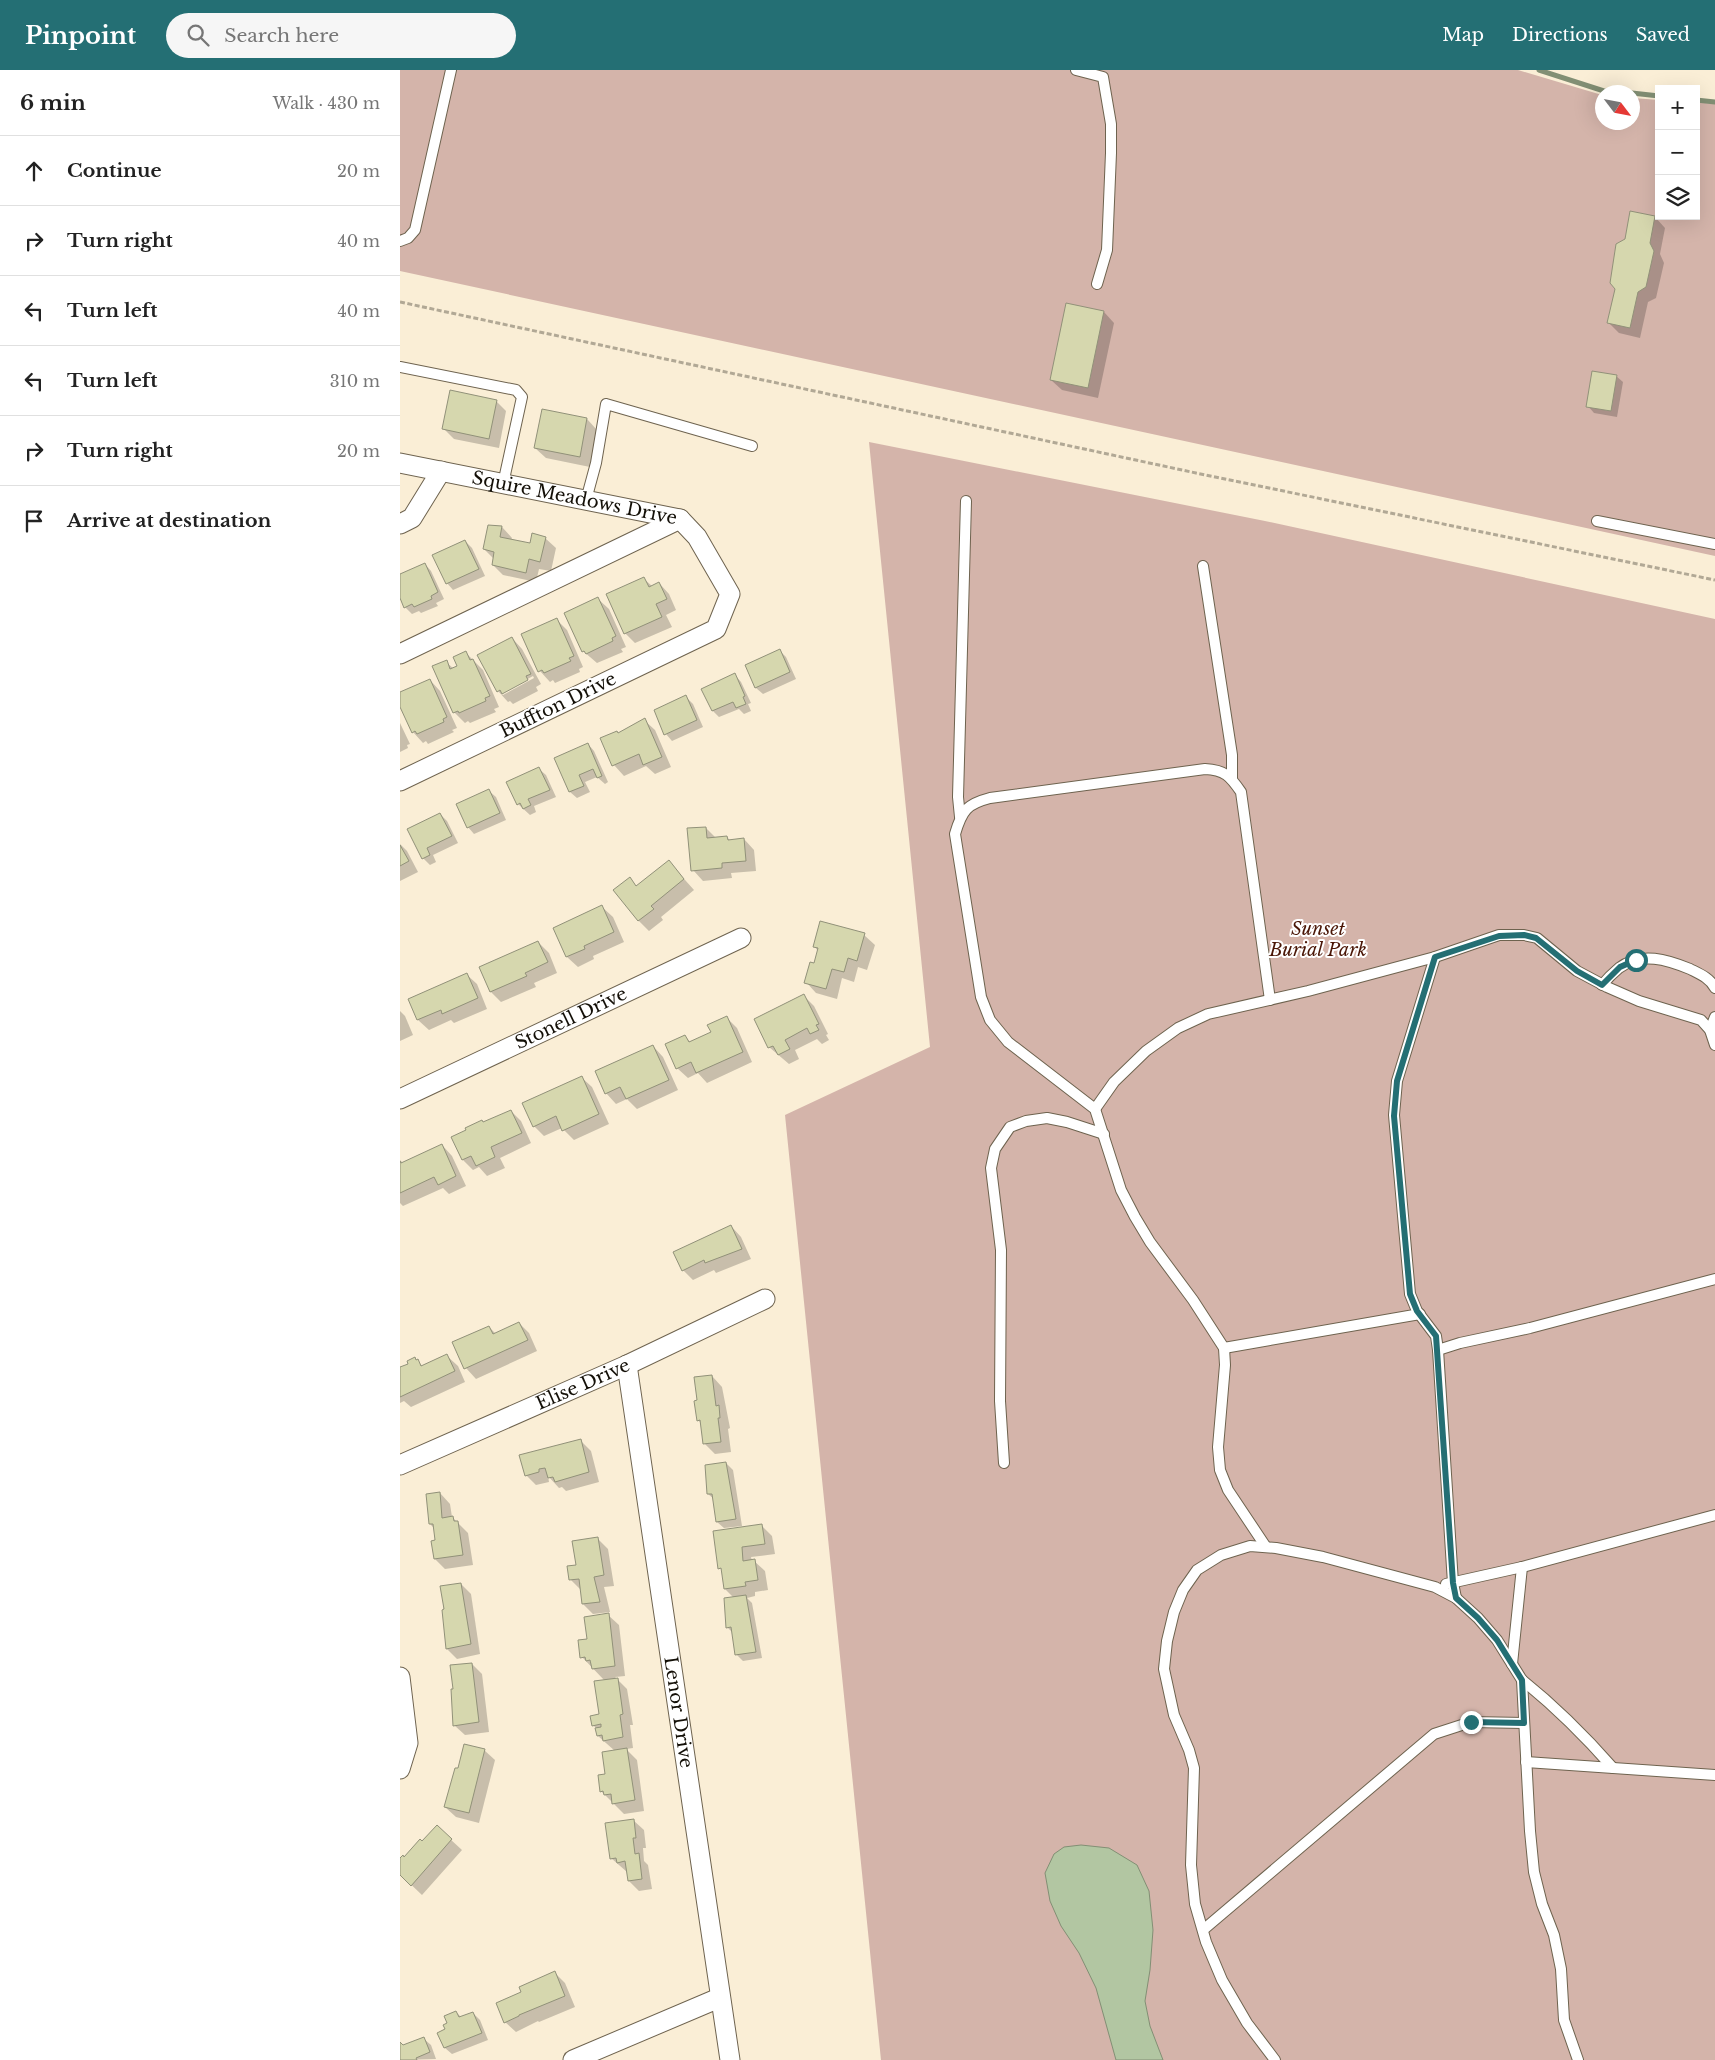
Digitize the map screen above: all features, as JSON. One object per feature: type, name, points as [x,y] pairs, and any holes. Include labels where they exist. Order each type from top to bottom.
[{"type":"street","name":"Squire Meadows Drive","points":[[400,463],[680,519],[697,537],[730,594],[716,630]]},
{"type":"street","points":[[400,524],[412,518],[441,471]]},
{"type":"street","points":[[400,654],[680,519]]},
{"type":"street","name":"Buffton Drive","points":[[400,781],[716,630]]},
{"type":"street","name":"Stonell Drive","points":[[400,1099],[741,938]]},
{"type":"street","name":"Elise Drive","points":[[400,1465],[628,1365],[765,1299]]},
{"type":"street","name":"Lenor Drive","points":[[628,1365],[730,2060]]},
{"type":"street","points":[[400,1677],[408,1743],[400,1769]]},
{"type":"street","points":[[573,2060],[720,1998]]},
{"type":"lane","points":[[400,241],[408,238],[415,230],[451,70]]},
{"type":"lane","points":[[1076,70],[1104,73],[1111,124],[1107,250],[1097,284]]},
{"type":"lane","points":[[400,367],[516,390],[522,397],[503,484]]},
{"type":"lane","points":[[586,500],[596,463],[606,404],[752,446]]},
{"type":"lane","points":[[966,501],[958,797],[960,817],[955,834],[981,997],[990,1020],[1008,1042],[1095,1109],[1104,1134],[1109,1158],[1135,1217],[1150,1242],[1194,1300],[1224,1348],[1225,1365],[1218,1447],[1220,1470],[1228,1490],[1266,1547]]},
{"type":"lane","points":[[1597,521],[1715,544]]},
{"type":"lane","points":[[1203,566],[1232,755],[1232,778]]},
{"type":"lane","points":[[960,817],[972,803],[990,798],[1205,769],[1218,770],[1232,778],[1242,792],[1270,1000]]},
{"type":"lane","points":[[1095,1109],[1114,1082],[1146,1050],[1178,1028],[1208,1014],[1270,1000],[1435,957],[1499,936],[1524,935],[1536,938],[1577,971],[1602,985],[1639,1001],[1701,1020],[1710,1030],[1715,1045]]},
{"type":"lane","points":[[1435,957],[1397,1081],[1394,1116],[1410,1294],[1420,1314],[1436,1336],[1438,1350],[1453,1583],[1456,1598]]},
{"type":"lane","points":[[1602,985],[1620,967],[1636,960],[1650,958],[1670,961],[1701,974],[1713,983],[1715,988]]},
{"type":"lane","points":[[1710,1030],[1715,1017]]},
{"type":"lane","points":[[1004,1463],[1000,1401],[1001,1250],[992,1168],[995,1149],[1010,1127],[1026,1121],[1047,1118],[1067,1122],[1104,1134]]},
{"type":"lane","points":[[1438,1350],[1460,1343],[1530,1328],[1715,1279]]},
{"type":"lane","points":[[1224,1348],[1420,1314]]},
{"type":"lane","points":[[1435,1587],[1522,1567],[1715,1515]]},
{"type":"lane","points":[[1275,2060],[1246,2023],[1222,1980],[1195,1904],[1191,1865],[1194,1768],[1168,1696],[1164,1669],[1167,1641],[1174,1612],[1183,1590],[1197,1570],[1221,1555],[1250,1546],[1266,1547],[1323,1557],[1435,1587],[1456,1598],[1478,1618],[1497,1640],[1522,1680],[1578,1728],[1613,1768]]},
{"type":"lane","points":[[1512,1664],[1522,1567]]},
{"type":"lane","points":[[1522,1680],[1534,1872],[1542,1904],[1554,1935],[1561,1969],[1564,2020],[1578,2060]]},
{"type":"lane","points":[[1203,1930],[1434,1734],[1471,1722],[1524,1723]]},
{"type":"lane","points":[[1526,1762],[1715,1775]]},
{"type":"path","points":[[400,302],[1196,473],[1715,580]]},
{"type":"green space","points":[[400,70],[1518,70],[1595,93],[1595,130],[1640,130],[1640,99],[1655,100],[1655,220],[1700,220],[1700,102],[1715,104],[1715,556],[400,271]]},
{"type":"green space","name":"Sunset Burial Park","points":[[869,442],[1265,521],[1715,619],[1715,2060],[881,2060],[785,1115],[930,1047]]},
{"type":"shaded area","points":[[1081,1845],[1109,1848],[1137,1865],[1149,1891],[1153,1930],[1145,2001],[1150,2026],[1163,2060],[1116,2060],[1096,1988],[1079,1953],[1061,1926],[1050,1901],[1045,1873],[1054,1854],[1064,1847]]},
{"type":"building","points":[[1630,211],[1655,216],[1650,243],[1654,251],[1646,287],[1638,292],[1630,328],[1607,323],[1615,289],[1610,283],[1616,244],[1625,239]]},
{"type":"building","points":[[1066,303],[1104,311],[1088,388],[1050,380]]},
{"type":"building","points":[[1592,371],[1617,375],[1611,411],[1586,407]]},
{"type":"building","points":[[450,390],[497,400],[489,439],[442,429]]},
{"type":"building","points":[[542,409],[587,418],[580,457],[534,448]]},
{"type":"building","points":[[488,525],[502,526],[500,537],[530,543],[532,533],[546,537],[540,562],[529,559],[526,573],[492,565],[494,552],[483,549]]},
{"type":"building","points":[[465,540],[479,569],[446,584],[432,555]]},
{"type":"building","points":[[425,563],[438,592],[431,596],[432,599],[414,607],[412,604],[404,608],[400,598],[400,574]]},
{"type":"building","points":[[644,577],[649,587],[659,582],[667,599],[656,604],[662,617],[624,634],[606,594]]},
{"type":"building","points":[[598,597],[616,636],[612,638],[613,641],[586,654],[584,651],[582,652],[564,613]]},
{"type":"building","points":[[557,618],[574,656],[569,658],[571,661],[544,673],[542,670],[538,672],[521,634]]},
{"type":"building","points":[[512,637],[531,674],[526,676],[528,680],[502,694],[500,690],[497,692],[477,655]]},
{"type":"building","points":[[780,649],[790,672],[755,688],[745,665]]},
{"type":"building","points":[[466,651],[470,660],[473,659],[490,696],[485,698],[486,701],[459,713],[458,711],[453,713],[432,666],[447,660],[450,669],[457,666],[453,657]]},
{"type":"building","points":[[735,673],[745,696],[743,697],[746,704],[736,708],[733,702],[712,711],[701,689]]},
{"type":"building","points":[[430,679],[447,717],[443,719],[444,722],[417,734],[415,731],[412,733],[400,707],[400,692]]},
{"type":"building","points":[[686,695],[697,720],[664,735],[654,710]]},
{"type":"building","points":[[645,718],[662,757],[643,765],[639,754],[612,766],[600,738],[617,731],[618,733]]},
{"type":"building","points":[[588,743],[602,776],[597,778],[593,769],[579,775],[584,786],[569,792],[554,758]]},
{"type":"building","points":[[539,767],[550,790],[528,799],[531,805],[523,809],[520,803],[517,805],[506,782]]},
{"type":"building","points":[[489,789],[500,813],[467,828],[456,804]]},
{"type":"building","points":[[440,813],[452,836],[427,848],[430,855],[422,859],[407,829]]},
{"type":"building","points":[[706,827],[707,838],[727,836],[728,840],[744,838],[746,861],[722,863],[722,868],[691,871],[687,828]]},
{"type":"building","points":[[400,845],[409,861],[400,866]]},
{"type":"building","points":[[669,860],[684,879],[651,906],[654,909],[638,921],[613,890],[630,877],[636,886]]},
{"type":"building","points":[[602,905],[614,932],[584,946],[585,949],[566,957],[553,928]]},
{"type":"building","points":[[820,921],[865,933],[857,961],[848,958],[844,972],[832,969],[826,989],[804,983],[810,962],[814,963],[818,948],[813,947]]},
{"type":"building","points":[[538,941],[548,962],[525,973],[527,976],[490,992],[479,967]]},
{"type":"building","points":[[467,973],[478,998],[442,1014],[441,1010],[417,1020],[408,999]]},
{"type":"building","points":[[804,994],[819,1024],[816,1025],[819,1030],[810,1034],[807,1028],[785,1040],[790,1049],[778,1055],[773,1046],[768,1048],[754,1019]]},
{"type":"building","points":[[727,1016],[743,1052],[696,1073],[691,1062],[676,1069],[665,1044],[685,1035],[689,1042],[711,1032],[707,1025]]},
{"type":"building","points":[[653,1045],[669,1080],[626,1099],[620,1087],[605,1094],[595,1071]]},
{"type":"building","points":[[582,1076],[599,1114],[562,1131],[556,1116],[533,1127],[522,1103]]},
{"type":"building","points":[[511,1110],[522,1133],[491,1147],[495,1157],[476,1166],[471,1156],[462,1160],[451,1137],[482,1120],[483,1122]]},
{"type":"building","points":[[442,1144],[456,1176],[438,1185],[434,1177],[400,1193],[400,1161],[401,1163]]},
{"type":"building","points":[[731,1225],[742,1249],[705,1263],[704,1260],[682,1271],[673,1252]]},
{"type":"building","points":[[519,1322],[528,1340],[464,1369],[452,1342],[489,1326],[493,1334]]},
{"type":"building","points":[[447,1354],[455,1371],[400,1397],[400,1367],[408,1364],[407,1361],[415,1357],[421,1366]]},
{"type":"building","points":[[712,1375],[716,1406],[719,1405],[720,1418],[718,1418],[721,1442],[703,1444],[700,1420],[697,1421],[694,1401],[697,1400],[694,1377]]},
{"type":"building","points":[[581,1439],[589,1472],[555,1482],[553,1477],[548,1478],[545,1468],[525,1476],[519,1455]]},
{"type":"building","points":[[726,1462],[736,1519],[716,1522],[712,1494],[707,1494],[705,1465]]},
{"type":"building","points":[[440,1492],[442,1518],[453,1516],[454,1521],[458,1521],[463,1555],[434,1559],[431,1541],[435,1540],[433,1524],[429,1524],[426,1494]]},
{"type":"building","points":[[762,1524],[765,1544],[742,1547],[743,1561],[755,1559],[758,1580],[745,1582],[746,1586],[724,1589],[721,1568],[718,1569],[713,1531]]},
{"type":"building","points":[[598,1537],[604,1575],[594,1577],[600,1602],[582,1604],[579,1579],[569,1580],[567,1566],[576,1565],[572,1541]]},
{"type":"building","points":[[461,1583],[471,1644],[446,1649],[442,1610],[444,1609],[440,1586]]},
{"type":"building","points":[[746,1595],[756,1652],[735,1655],[731,1627],[726,1628],[724,1598]]},
{"type":"building","points":[[609,1613],[615,1666],[592,1669],[590,1660],[586,1661],[585,1657],[580,1658],[578,1640],[587,1639],[584,1617]]},
{"type":"building","points":[[472,1663],[479,1722],[453,1726],[451,1689],[453,1689],[450,1665]]},
{"type":"building","points":[[618,1678],[623,1714],[620,1715],[623,1737],[603,1741],[602,1735],[597,1736],[595,1728],[601,1727],[601,1724],[592,1726],[590,1716],[599,1714],[594,1681]]},
{"type":"building","points":[[464,1744],[485,1749],[469,1813],[444,1807],[455,1768],[458,1768]]},
{"type":"building","points":[[627,1748],[635,1800],[612,1804],[611,1794],[604,1795],[603,1791],[600,1792],[598,1775],[605,1774],[602,1752]]},
{"type":"building","points":[[634,1819],[636,1838],[633,1838],[635,1854],[639,1853],[642,1879],[628,1881],[625,1861],[617,1863],[616,1858],[610,1859],[605,1823]]},
{"type":"building","points":[[437,1825],[452,1839],[411,1886],[400,1875],[400,1858],[403,1855],[404,1857],[420,1839],[422,1841]]},
{"type":"building","points":[[555,1971],[565,1996],[504,2023],[496,2003],[521,1992],[519,1987]]},
{"type":"building","points":[[456,2011],[459,2017],[473,2012],[482,2033],[444,2048],[437,2033],[445,2029],[443,2025],[447,2023],[444,2016]]},
{"type":"building","points":[[424,2037],[430,2052],[416,2058],[417,2060],[400,2060],[400,2042],[403,2045]]},
{"type":"waterway","points":[[1539,70],[1595,88]]},
{"type":"waterway","points":[[1640,94],[1655,96]]},
{"type":"waterway","points":[[1700,100],[1715,102]]},
{"type":"route","points":[[1471,1722],[1524,1723],[1522,1680],[1497,1640],[1478,1618],[1456,1598],[1453,1583],[1436,1336],[1429,1324],[1417,1311],[1410,1294],[1394,1116],[1397,1081],[1435,957],[1499,936],[1524,935],[1536,938],[1577,971],[1602,985],[1620,967],[1636,960]]}]
